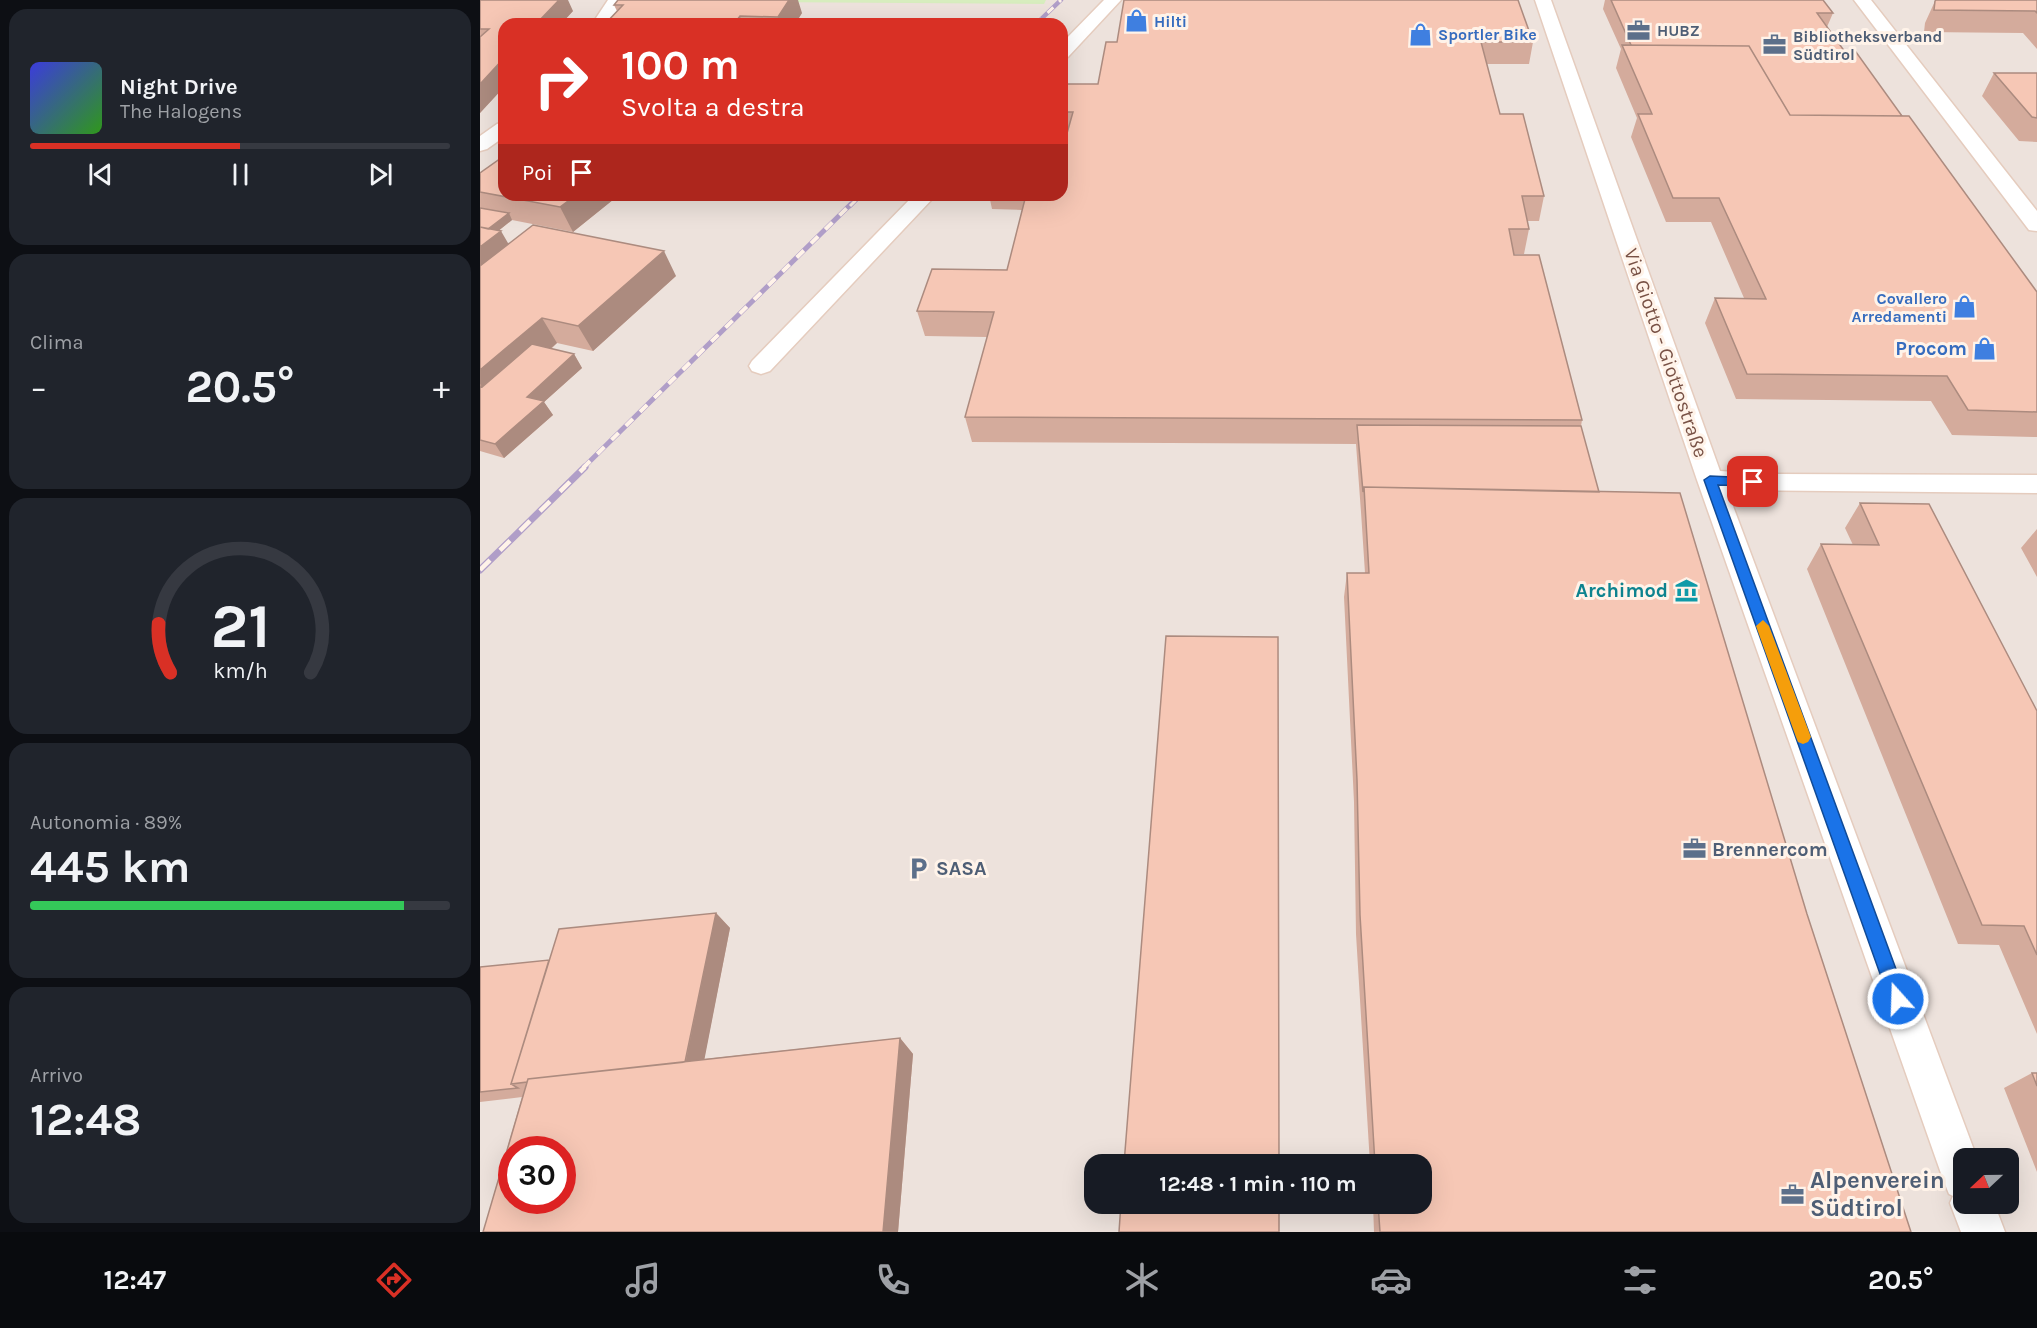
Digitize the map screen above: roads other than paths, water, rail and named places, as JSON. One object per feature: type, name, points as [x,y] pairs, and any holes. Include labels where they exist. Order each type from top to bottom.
[{"type":"street","points":[[604,18],[616,0]]},
{"type":"street","points":[[1068,47],[1113,0]]},
{"type":"street","name":"Via Giotto - Giottostraße","points":[[1543,0],[1710,480],[1953,1149]]},
{"type":"street","points":[[1862,0],[2037,225]]},
{"type":"street","points":[[761,366],[920,201]]},
{"type":"street","points":[[1710,480],[1766,483],[2037,484]]},
{"type":"street","points":[[1976,1214],[1983,1232]]},
{"type":"railway","points":[[1042,18],[1061,0]]},
{"type":"railway","points":[[850,206],[855,201]]},
{"type":"railway","points":[[583,468],[851,204]]},
{"type":"railway","points":[[480,570],[585,467]]},
{"type":"place","name":"Hilti","points":[[1136,21]]},
{"type":"place","name":"HUBZ","points":[[1639,30]]},
{"type":"place","name":"Sportler Bike","points":[[1420,34]]},
{"type":"place","name":"Bibliotheksverband Südtirol","points":[[1775,45]]},
{"type":"place","name":"Covallero Arredamenti","points":[[1965,307]]},
{"type":"place","name":"Procom","points":[[1985,348]]},
{"type":"place","name":"Archimod","points":[[1686,590]]},
{"type":"place","name":"Brennercom","points":[[1694,849]]},
{"type":"place","name":"SASA","points":[[918,868]]},
{"type":"place","name":"Alpenverein Südtirol","points":[[1792,1194]]}]
